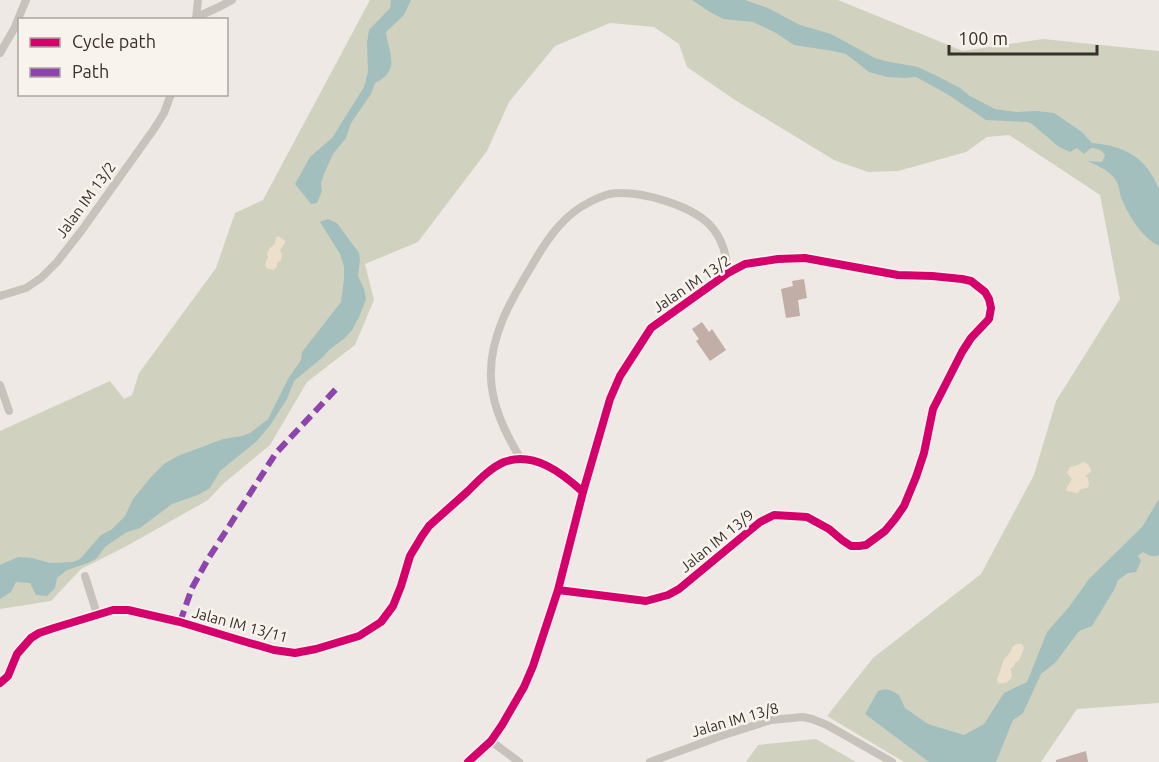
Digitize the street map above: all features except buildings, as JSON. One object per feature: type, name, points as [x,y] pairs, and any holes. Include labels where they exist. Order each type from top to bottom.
[{"type":"street","points":[[19,18],[26,0]]},
{"type":"street","points":[[196,18],[198,0]]},
{"type":"street","points":[[196,18],[232,0]]},
{"type":"street","points":[[0,53],[18,19]]},
{"type":"street","name":"Jalan IM 13/2","points":[[0,296],[26,288],[41,278],[57,262],[154,129],[164,113],[170,96]]},
{"type":"street","points":[[583,492],[565,476],[548,466],[521,459],[510,442],[491,379],[491,362],[496,339],[508,307],[540,252],[560,225],[589,202],[609,194],[626,193],[662,200],[696,213],[713,228],[720,239],[726,255],[728,273]]},
{"type":"street","name":"Jalan IM 13/2","points":[[468,762],[491,741],[524,687],[558,590],[610,399],[620,376],[651,328],[728,273],[746,264],[805,258],[898,275],[971,281],[985,292],[991,308],[989,319],[971,338]]},
{"type":"street","name":"Jalan IM 13/9","points":[[558,590],[646,601],[668,596],[760,522],[774,515],[807,517],[829,529],[851,546],[866,545],[885,531],[904,506],[924,453],[933,409],[971,338]]},
{"type":"street","points":[[0,385],[9,411]]},
{"type":"street","name":"Jalan IM 13/11","points":[[0,683],[8,676],[17,654],[31,638],[46,630],[112,610],[128,610],[180,622],[274,650],[295,653],[316,650],[359,636],[381,622],[393,606],[410,556],[429,526],[488,472],[503,462],[521,459]]},
{"type":"street","points":[[85,576],[98,614]]},
{"type":"street","name":"Jalan IM 13/8","points":[[650,762],[771,720],[803,717],[827,725],[892,762]]},
{"type":"street","points":[[491,741],[519,762]]},
{"type":"green space","points":[[370,0],[838,0],[963,51],[1043,39],[1159,51],[1159,703],[1077,709],[1041,762],[904,762],[827,716],[873,658],[981,574],[1034,475],[1056,401],[1120,299],[1100,195],[1009,135],[987,137],[966,152],[898,171],[868,172],[834,160],[735,100],[687,67],[679,44],[654,27],[610,23],[555,46],[509,102],[487,151],[418,242],[365,264],[374,300],[355,345],[307,382],[270,445],[223,484],[208,500],[81,569],[51,601],[0,609],[0,431],[110,381],[124,399],[132,395],[139,373],[216,268],[235,213],[263,200]]},
{"type":"green space","points":[[816,739],[856,762],[746,762],[758,745]]},
{"type":"sand","points":[[278,236],[285,243],[280,250],[281,260],[274,270],[266,268],[267,253],[275,244]]},
{"type":"sand","points":[[1083,462],[1090,468],[1091,472],[1085,476],[1088,478],[1089,485],[1077,493],[1067,491],[1072,479],[1067,473],[1070,467]]},
{"type":"sand","points":[[1017,644],[1024,647],[1019,660],[1010,669],[1011,677],[1008,682],[998,683],[1004,659]]},
{"type":"water","points":[[391,0],[411,0],[404,15],[386,32],[391,67],[383,78],[375,83],[371,94],[351,123],[346,138],[333,154],[324,174],[321,183],[322,191],[317,203],[311,204],[295,184],[310,157],[332,138],[364,87],[368,72],[369,30],[390,8]]},
{"type":"water","points":[[692,0],[745,0],[768,8],[800,25],[831,34],[875,58],[918,67],[995,109],[1054,113],[1082,132],[1092,143],[1124,150],[1141,161],[1148,169],[1159,189],[1159,246],[1142,233],[1133,221],[1122,199],[1118,184],[1110,173],[1087,161],[1102,162],[1105,155],[1099,150],[1091,148],[1084,154],[1077,148],[1070,152],[1059,147],[1028,122],[986,120],[916,77],[887,77],[869,72],[846,54],[794,45],[753,22],[723,19]]},
{"type":"water","points":[[328,219],[337,223],[359,253],[358,276],[366,299],[352,330],[294,381],[287,399],[257,441],[220,471],[210,488],[172,504],[140,528],[127,532],[106,546],[96,559],[67,570],[57,578],[55,588],[47,596],[36,595],[30,583],[16,582],[11,592],[0,599],[0,565],[18,557],[50,563],[73,562],[80,559],[101,535],[111,530],[125,516],[133,499],[164,464],[178,456],[223,439],[250,433],[268,419],[288,379],[301,360],[302,352],[341,302],[344,267],[340,254],[320,222]]},
{"type":"water","points":[[1159,499],[1159,555],[1153,556],[1143,552],[1138,556],[1141,561],[1136,572],[1128,573],[1118,580],[1092,626],[1079,631],[1056,662],[1041,674],[1023,713],[1013,720],[996,762],[929,762],[865,714],[878,691],[885,689],[899,695],[905,708],[928,724],[964,735],[984,724],[1004,693],[1027,682],[1047,632],[1089,579],[1142,527]]},
{"type":"marked path","points":[[180,622],[192,588],[208,559],[276,453],[338,387]]},
{"type":"cycle path","points":[[468,762],[491,741],[502,725],[524,687],[533,666],[558,590],[610,399],[620,376],[651,328],[728,273],[745,264],[778,259],[805,258],[898,275],[962,279],[971,281],[985,292],[991,308],[989,319],[971,338],[962,352],[933,409],[924,453],[904,506],[885,531],[866,545],[851,546],[829,529],[807,517],[774,515],[760,522],[679,589],[668,595],[646,601],[558,590]]},
{"type":"cycle path","points":[[0,683],[8,676],[17,654],[31,638],[39,633],[113,610],[128,610],[180,622],[274,650],[295,653],[359,636],[381,622],[393,606],[410,556],[429,526],[494,468],[504,462],[526,459],[557,471],[583,492]]}]
